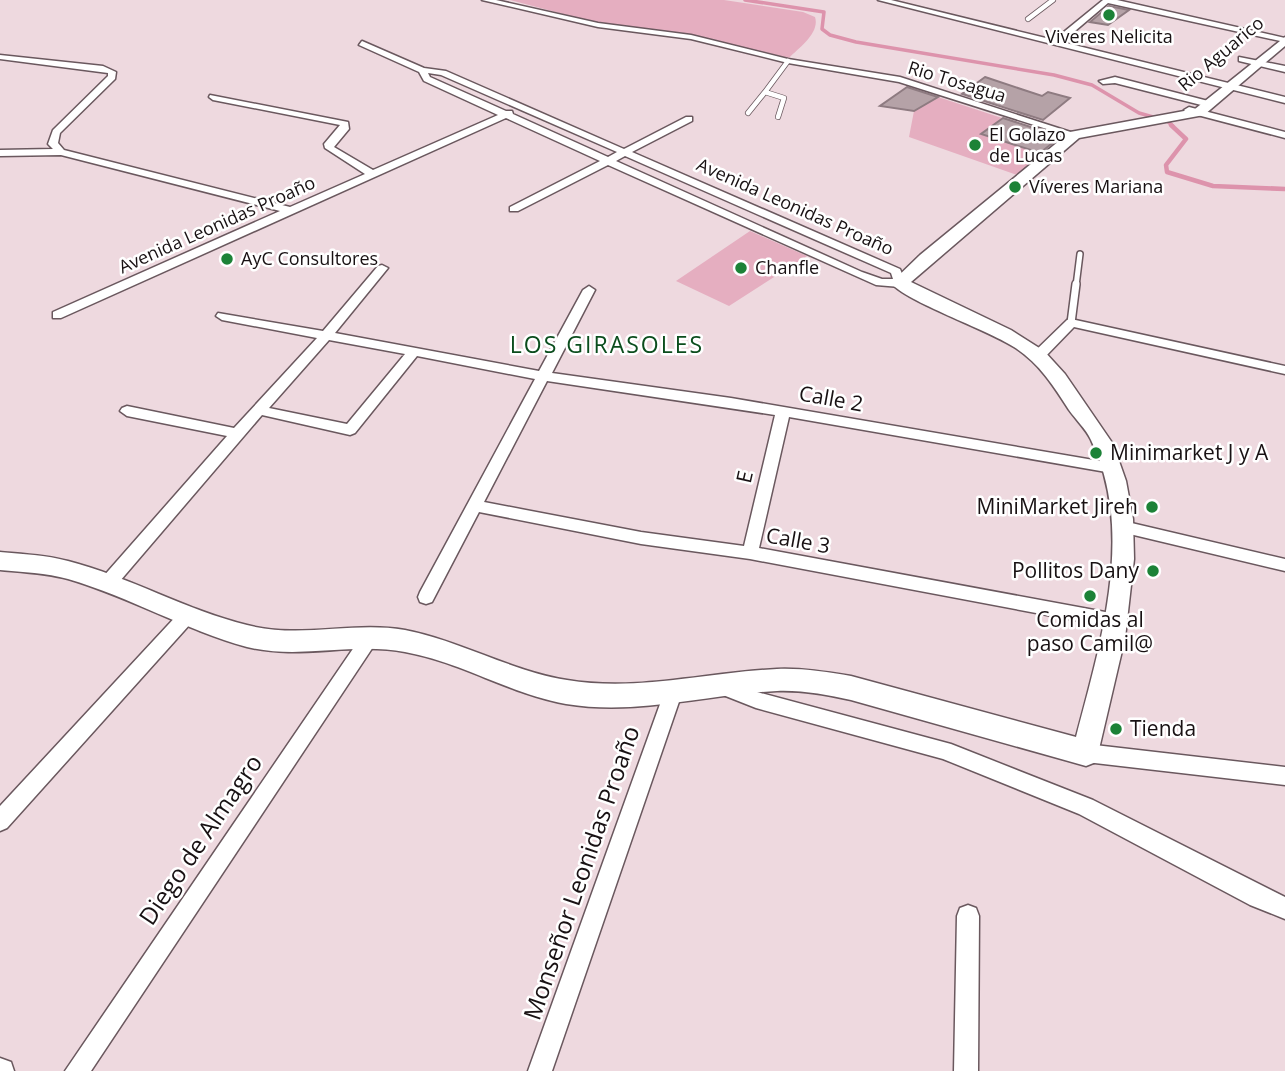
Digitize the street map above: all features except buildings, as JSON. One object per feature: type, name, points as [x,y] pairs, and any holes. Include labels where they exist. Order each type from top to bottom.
[{"type":"main road","name":"Rio Aguarico","points":[[1191,109],[1216,82],[1285,23]]},
{"type":"main road","name":"Rio Aguarico","points":[[1191,109],[1231,86],[1285,40]]},
{"type":"main road","points":[[0,561],[65,569],[108,583],[186,617],[279,643],[311,644],[369,639],[403,641],[531,684],[567,693],[602,696],[673,693],[776,680],[815,681],[851,688],[1086,753],[1116,621],[1123,527],[1112,468],[1095,430],[1038,356],[993,329],[900,283],[926,258],[1075,135],[1149,121],[1191,109]]},
{"type":"street","name":"Rio Tosagua","points":[[486,0],[598,25],[691,37],[788,61],[900,80],[1075,135]]},
{"type":"street","points":[[882,0],[1285,100]]},
{"type":"street","points":[[916,8],[928,0]]},
{"type":"street","points":[[1055,44],[1107,0],[1285,40]]},
{"type":"street","points":[[362,43],[422,70],[443,73],[524,107]]},
{"type":"street","points":[[0,57],[111,72],[111,77],[56,132],[53,144],[61,152]]},
{"type":"street","points":[[1242,59],[1285,69]]},
{"type":"street","points":[[422,70],[426,79],[505,115]]},
{"type":"street","points":[[1103,81],[1115,80],[1191,109],[1285,135]]},
{"type":"street","points":[[213,97],[345,124],[344,129],[329,144],[330,148],[373,174]]},
{"type":"street","name":"Avenida Leonidas Proaño","points":[[57,315],[292,211],[373,174],[505,115],[524,107],[895,271],[900,283],[880,283],[505,115]]},
{"type":"street","points":[[514,209],[689,119]]},
{"type":"street","points":[[0,153],[61,152],[292,211]]},
{"type":"street","points":[[108,583],[326,336],[382,268]]},
{"type":"street","points":[[426,597],[589,290]]},
{"type":"street","name":"Calle 2","points":[[222,316],[543,376],[783,412],[1112,468]]},
{"type":"street","points":[[1038,356],[1071,324],[1285,370]]},
{"type":"street","points":[[259,410],[350,430],[414,351]]},
{"type":"street","points":[[127,411],[238,434]]},
{"type":"street","name":"E","points":[[750,553],[783,412]]},
{"type":"street","name":"Calle 3","points":[[473,505],[641,538],[750,553],[1116,621]]},
{"type":"street","points":[[1123,527],[1285,565]]},
{"type":"street","points":[[0,821],[186,617]]},
{"type":"street","name":"Diego de Almagro","points":[[77,1071],[369,639]]},
{"type":"street","points":[[724,687],[755,700],[865,728],[970,760],[1086,807],[1258,897],[1285,908]]},
{"type":"street","name":"Monseñor Leonidas Proaño","points":[[540,1071],[673,693]]},
{"type":"street","points":[[1086,753],[1285,776]]},
{"type":"street","points":[[966,1071],[968,916]]},
{"type":"lane","points":[[1028,19],[1053,0]]},
{"type":"lane","points":[[748,113],[788,61]]},
{"type":"lane","points":[[765,92],[784,98],[778,117]]},
{"type":"lane","points":[[1071,324],[1080,254]]},
{"type":"shaded area","points":[[510,0],[724,0],[803,12],[815,17],[816,23],[812,34],[789,58],[684,33],[601,24]]},
{"type":"shaded area","name":"El Golazo de Lucas","points":[[938,97],[1002,118],[982,134],[1042,154],[1017,175],[909,137],[914,111]]},
{"type":"shaded area","name":"Chanfle","points":[[750,231],[807,256],[729,306],[676,281]]},
{"type":"waterway","points":[[745,0],[824,12],[822,29],[830,35],[856,42],[1054,75],[1092,85],[1139,113],[1167,121],[1173,126]]},
{"type":"waterway","points":[[1171,125],[1186,139],[1166,165],[1167,172],[1213,186],[1285,189]]},
{"type":"place","name":"Viveres Nelicita","points":[[1109,15]]},
{"type":"place","name":"El Golazo de Lucas","points":[[975,145]]},
{"type":"place","name":"Víveres Mariana","points":[[1015,187]]},
{"type":"place","name":"AyC Consultores","points":[[227,259]]},
{"type":"place","name":"Chanfle","points":[[741,268]]},
{"type":"place","name":"Minimarket J y A","points":[[1096,453]]},
{"type":"place","name":"MiniMarket Jireh","points":[[1152,507]]},
{"type":"place","name":"Pollitos Dany","points":[[1153,571]]},
{"type":"place","name":"Comidas al paso Camil@","points":[[1090,596]]},
{"type":"place","name":"Tienda","points":[[1116,729]]},
{"type":"district","name":"LOS GIRASOLES","points":[[607,345]]}]
